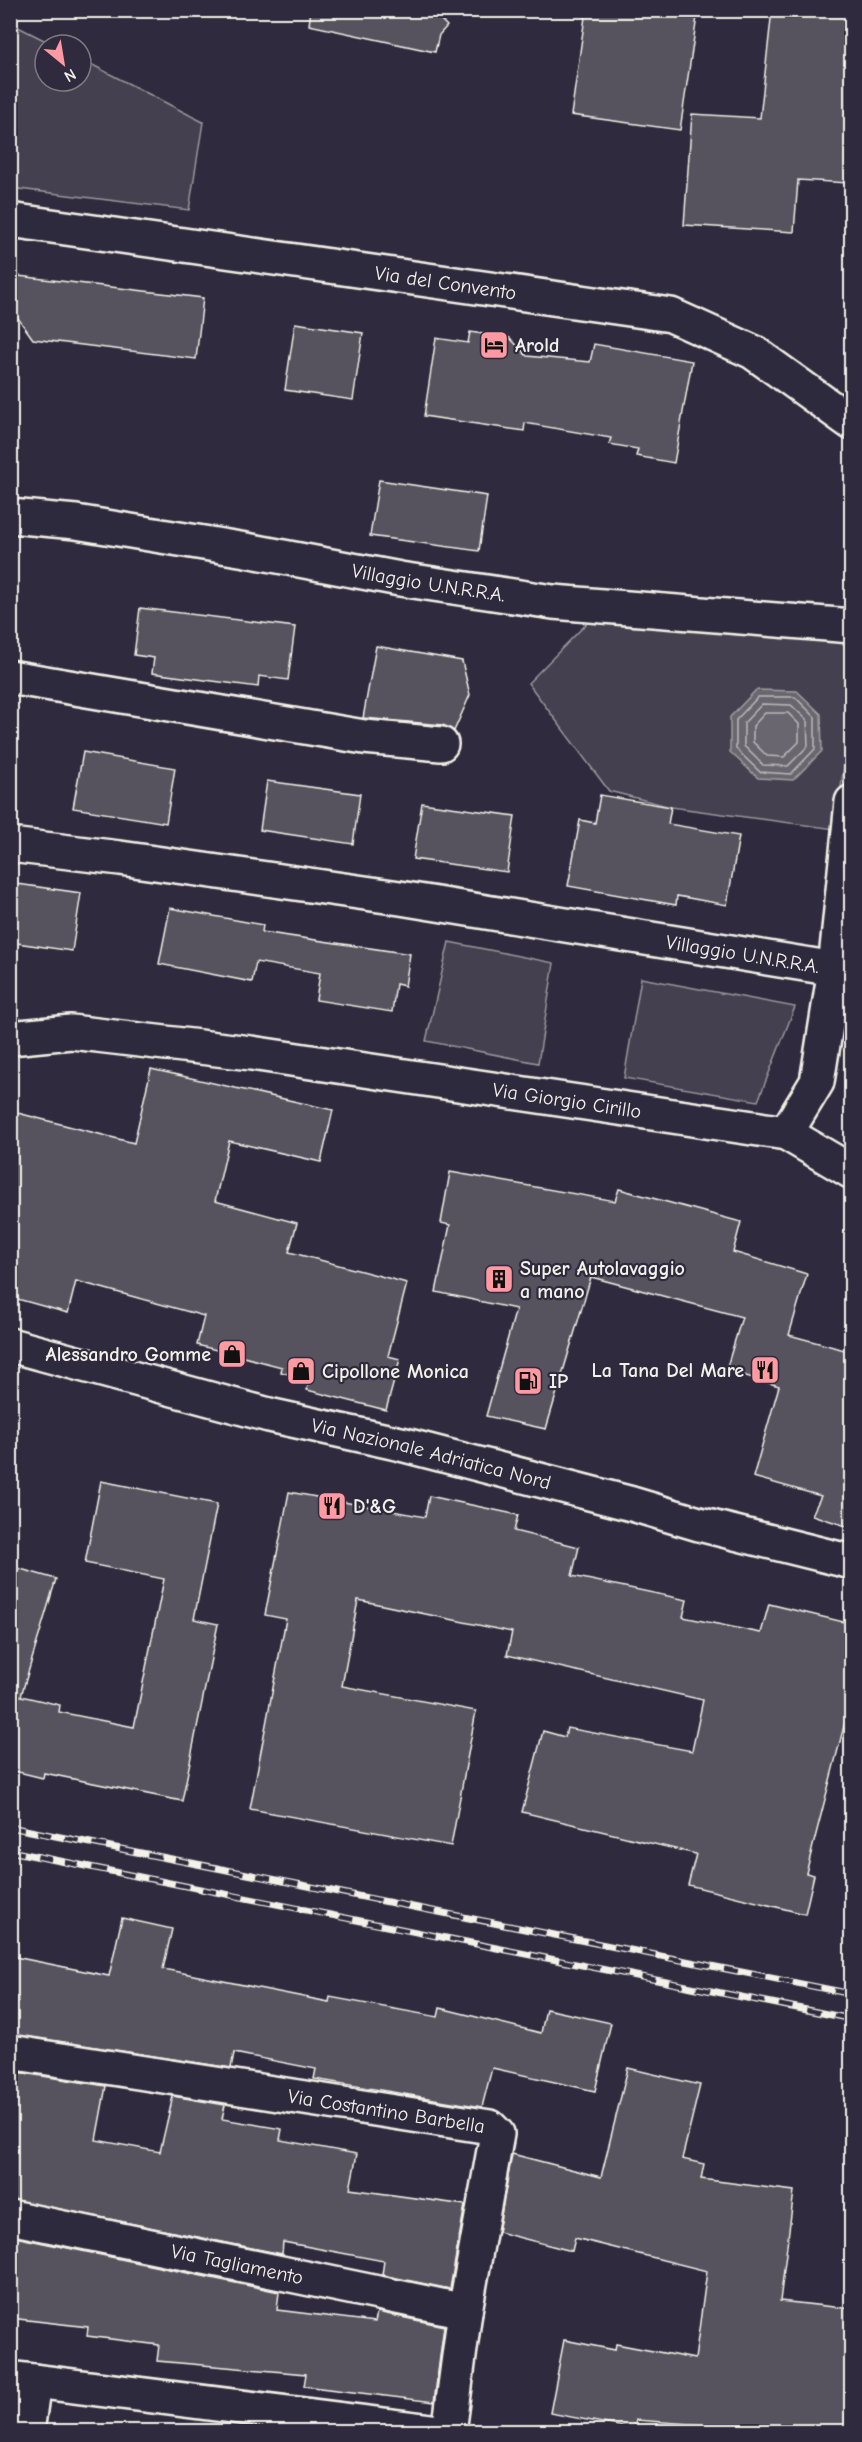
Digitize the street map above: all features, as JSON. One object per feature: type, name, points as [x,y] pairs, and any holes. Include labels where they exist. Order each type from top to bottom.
[{"type":"street","name":"Via del Convento","points":[[10,220],[671,315],[753,352],[852,423]]},
{"type":"street","name":"Villaggio U.N.R.R.A.","points":[[10,516],[76,522],[246,550],[400,579],[553,602],[852,626]]},
{"type":"street","points":[[10,677],[364,737],[441,744]]},
{"type":"street","points":[[852,802],[835,969],[817,1082],[786,1133],[852,1172]]},
{"type":"street","name":"Villaggio U.N.R.R.A.","points":[[10,845],[388,897],[835,969]]},
{"type":"street","name":"Via Giorgio Cirillo","points":[[10,1038],[71,1032],[251,1053],[786,1133]]},
{"type":"street","name":"Via Nazionale Adriatica Nord","points":[[10,1346],[269,1414],[401,1444],[699,1524],[852,1562]]},
{"type":"street","name":"Via Costantino Barbella","points":[[10,2052],[490,2127],[497,2134],[465,2311],[449,2432]]},
{"type":"street","name":"Via Tagliamento","points":[[10,2217],[465,2311]]},
{"type":"street","points":[[27,2432],[22,2380],[440,2432]]},
{"type":"shaded area","points":[[10,23],[33,34],[33,93],[93,93],[93,65],[203,122],[189,210],[11,188]]},
{"type":"shaded area","points":[[592,618],[851,638],[851,717],[835,829],[671,807],[609,791],[528,683]]},
{"type":"shaded area","points":[[449,942],[554,963],[538,1063],[426,1041]]},
{"type":"shaded area","points":[[641,978],[795,1007],[758,1101],[624,1078]]},
{"type":"water","points":[[756,690],[797,691],[821,714],[822,751],[793,780],[758,778],[730,752],[730,717]]},
{"type":"building","points":[[311,10],[431,10],[447,26],[439,35],[435,52],[309,25]]},
{"type":"building","points":[[586,10],[698,10],[680,130],[571,115]]},
{"type":"building","points":[[772,10],[852,10],[852,177],[849,183],[798,180],[794,232],[684,225],[692,114],[760,118]]},
{"type":"building","points":[[10,275],[203,298],[196,359],[33,339],[10,307]]},
{"type":"building","points":[[295,323],[363,333],[353,400],[285,390]]},
{"type":"building","points":[[470,332],[510,338],[527,356],[590,362],[594,344],[692,361],[674,463],[636,456],[638,449],[609,444],[611,438],[525,423],[524,431],[424,416],[436,338],[468,343]]},
{"type":"building","points":[[379,480],[487,496],[479,551],[370,536]]},
{"type":"building","points":[[140,608],[295,627],[288,680],[259,676],[258,687],[152,673],[154,658],[134,655]]},
{"type":"building","points":[[376,646],[462,661],[470,695],[454,731],[443,725],[363,718]]},
{"type":"building","points":[[83,752],[175,768],[166,823],[73,808]]},
{"type":"building","points":[[267,781],[360,794],[353,844],[260,830]]},
{"type":"building","points":[[600,795],[671,807],[668,824],[739,836],[727,905],[677,896],[676,905],[568,886],[580,820],[595,823]]},
{"type":"building","points":[[422,803],[515,816],[507,872],[413,859]]},
{"type":"building","points":[[10,883],[81,893],[72,951],[10,942]]},
{"type":"building","points":[[170,908],[263,925],[262,932],[410,954],[405,986],[396,984],[392,1012],[316,1000],[320,973],[256,962],[252,982],[159,964]]},
{"type":"building","points":[[151,1069],[333,1110],[321,1162],[229,1141],[215,1201],[297,1223],[289,1252],[407,1283],[388,1356],[400,1359],[386,1410],[307,1390],[309,1380],[281,1372],[282,1367],[197,1345],[204,1316],[76,1281],[68,1313],[10,1297],[10,1111],[134,1143]]},
{"type":"building","points":[[450,1172],[615,1201],[619,1189],[741,1222],[733,1252],[807,1274],[789,1335],[852,1352],[852,1528],[812,1515],[821,1496],[753,1477],[779,1386],[726,1370],[742,1317],[591,1277],[546,1429],[486,1416],[516,1309],[436,1292],[450,1225],[441,1223]]},
{"type":"building","points":[[101,1481],[217,1504],[194,1619],[218,1624],[182,1801],[44,1773],[43,1778],[10,1770],[10,1566],[56,1579],[21,1696],[60,1705],[59,1712],[134,1727],[164,1579],[85,1563]]},
{"type":"building","points":[[289,1492],[425,1517],[429,1496],[518,1515],[514,1531],[579,1547],[572,1576],[687,1600],[683,1617],[761,1633],[769,1604],[852,1624],[852,1695],[806,1873],[814,1875],[805,1914],[688,1885],[696,1854],[522,1812],[543,1731],[565,1737],[567,1728],[692,1751],[703,1700],[507,1655],[512,1632],[358,1600],[342,1686],[476,1711],[451,1846],[250,1809],[286,1619],[265,1615]]},
{"type":"building","points":[[122,1918],[172,1929],[163,1969],[329,2002],[330,1997],[438,2017],[440,2008],[541,2033],[546,2009],[611,2023],[595,2091],[492,2068],[482,2107],[314,2079],[316,2069],[234,2053],[231,2068],[10,2034],[10,1956],[109,1976]]},
{"type":"building","points":[[628,2068],[700,2085],[682,2159],[704,2164],[701,2179],[794,2191],[780,2301],[852,2309],[852,2432],[814,2432],[760,2425],[759,2429],[636,2420],[634,2429],[550,2413],[564,2340],[615,2350],[616,2344],[695,2359],[707,2271],[575,2238],[572,2251],[498,2232],[512,2154],[601,2177]]},
{"type":"building","points":[[10,2071],[106,2086],[96,2140],[160,2152],[173,2096],[225,2105],[222,2119],[282,2129],[280,2140],[357,2154],[350,2189],[465,2205],[450,2289],[382,2275],[384,2261],[283,2242],[282,2254],[10,2199]]},
{"type":"building","points":[[10,2236],[279,2292],[277,2310],[375,2322],[377,2312],[444,2326],[434,2402],[304,2386],[306,2374],[157,2361],[159,2345],[87,2336],[88,2327],[10,2318]]},
{"type":"railway","points":[[10,1827],[852,1994]]},
{"type":"railway","points":[[10,1851],[852,2019]]},
{"type":"place","name":"Arold","points":[[494,345]]},
{"type":"place","name":"Super Autolavaggio a mano","points":[[499,1279]]},
{"type":"place","name":"Alessandro Gomme","points":[[232,1354]]},
{"type":"place","name":"La Tana Del Mare","points":[[765,1370]]},
{"type":"place","name":"Cipollone Monica","points":[[301,1371]]},
{"type":"place","name":"IP","points":[[528,1381]]},
{"type":"place","name":"D'&G","points":[[332,1506]]}]
